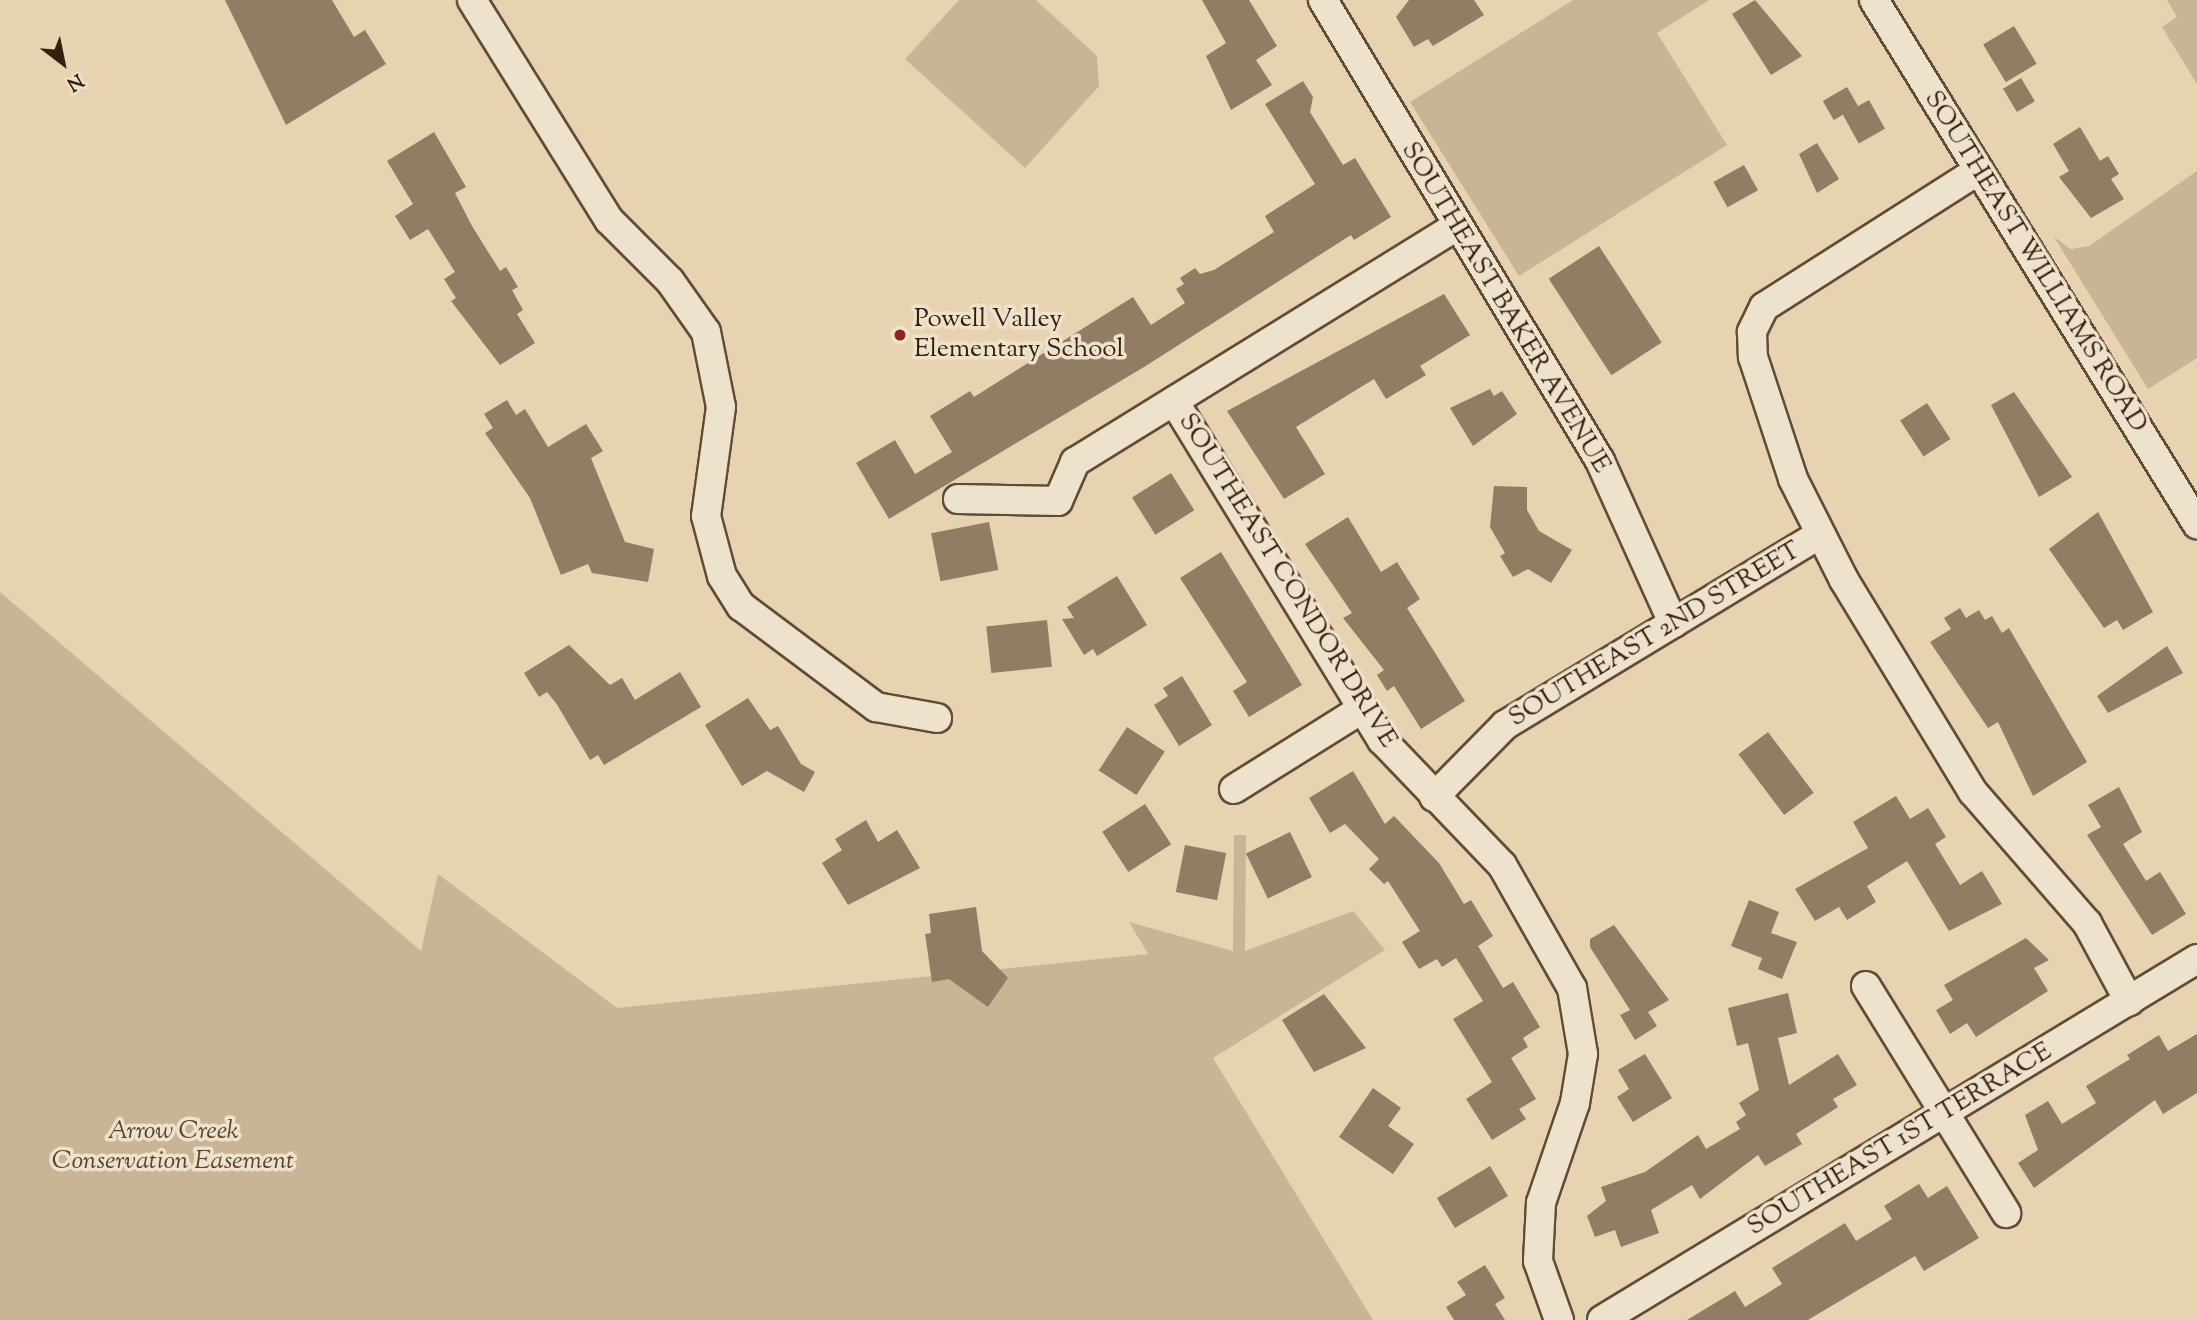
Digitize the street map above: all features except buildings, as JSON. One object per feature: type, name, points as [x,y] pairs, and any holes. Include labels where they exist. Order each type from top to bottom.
[{"type":"street","points":[[472,0],[609,220],[670,281],[706,332],[721,407],[706,516],[719,567],[741,606],[876,708],[937,718]]},
{"type":"street","name":"SOUTHEAST BAKER AVENUE","points":[[1323,0],[1600,461],[1673,623]]},
{"type":"street","name":"SOUTHEAST WILLIAMS ROAD","points":[[1874,0],[2197,524]]},
{"type":"street","points":[[1979,170],[1785,291],[1764,307],[1752,332],[1753,358],[1819,534],[1973,793],[2087,923],[2129,1001]]},
{"type":"street","points":[[958,499],[1058,501],[1074,463],[1457,226]]},
{"type":"street","name":"SOUTHEAST CONDOR DRIVE","points":[[1174,401],[1362,709],[1434,797],[1503,865],[1572,989],[1583,1054],[1575,1103],[1541,1203],[1538,1261],[1559,1320]]},
{"type":"street","name":"SOUTHEAST 2ND STREET","points":[[1434,797],[1505,726],[1819,534]]},
{"type":"street","points":[[1234,789],[1362,709]]},
{"type":"street","name":"SOUTHEAST 1ST TERRACE","points":[[1602,1320],[2197,959]]},
{"type":"street","points":[[1866,986],[2006,1213]]},
{"type":"green space","points":[[959,0],[1036,0],[1097,56],[1099,86],[1025,168],[905,59]]},
{"type":"green space","points":[[1573,0],[1709,0],[1657,33],[1727,145],[1519,276],[1410,102]]},
{"type":"green space","points":[[2167,0],[2197,0],[2197,84],[2162,27],[2177,17]]},
{"type":"green space","points":[[2197,171],[2197,358],[2148,389],[2054,237],[2071,249],[2089,246]]},
{"type":"green space","name":"Arrow Creek Conservation Easement","points":[[0,592],[421,951],[438,874],[617,1008],[1148,954],[1129,922],[1233,951],[1234,835],[1246,835],[1245,951],[1353,911],[1385,950],[1213,1058],[1373,1320],[0,1320]]},
{"type":"place","name":"Powell Valley Elementary School","points":[[900,335]]}]
